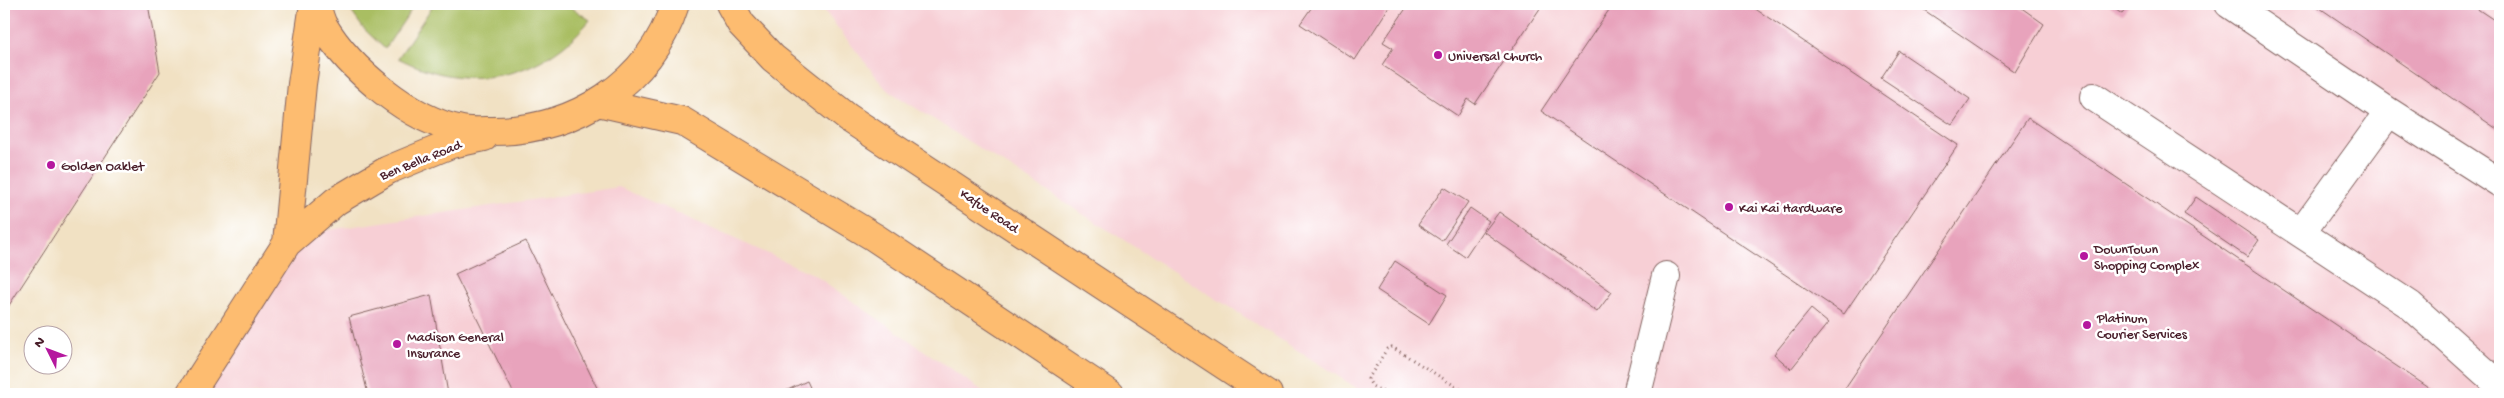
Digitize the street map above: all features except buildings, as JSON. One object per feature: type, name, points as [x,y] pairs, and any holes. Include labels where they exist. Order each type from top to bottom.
[{"type":"main road","points":[[315,4],[323,25],[355,65],[373,83],[394,99],[439,124],[464,130],[514,131],[577,115],[622,85],[640,66],[660,39],[675,4]]},
{"type":"main road","name":"Ben Bella Road","points":[[287,243],[302,84],[315,4]]},
{"type":"main road","name":"Kafue Road","points":[[730,4],[741,24],[773,58],[847,117],[1268,394]]},
{"type":"main road","points":[[598,102],[682,121],[874,238],[1110,394]]},
{"type":"main road","name":"Ben Bella Road","points":[[190,394],[287,243],[336,201],[388,170],[451,144],[514,131]]},
{"type":"lane","points":[[2229,4],[2389,112],[2500,183]]},
{"type":"lane","points":[[2094,97],[2410,305],[2497,383],[2499,394]]},
{"type":"lane","points":[[2301,233],[2389,112]]},
{"type":"lane","points":[[1637,394],[1666,276]]},
{"type":"path","points":[[1386,394],[1372,386],[1368,379],[1387,350],[1392,347],[1468,394]]},
{"type":"shaded area","points":[[819,4],[2500,4],[2500,394],[1366,394],[886,89]]},
{"type":"shaded area","points":[[619,187],[813,274],[987,394],[193,394],[294,235]]},
{"type":"green space","points":[[346,4],[415,4],[385,49],[363,28]]},
{"type":"green space","points":[[434,4],[566,4],[590,20],[570,41],[548,57],[525,68],[501,75],[475,77],[450,75],[424,69],[398,58]]},
{"type":"place","name":"Universal Church","points":[[1438,55]]},
{"type":"place","name":"Golden Oaklet","points":[[51,165]]},
{"type":"place","name":"Kai Kai Hardware","points":[[1729,207]]},
{"type":"place","name":"DownTown Shopping Complex","points":[[2084,256]]},
{"type":"place","name":"Platinum Courier Services","points":[[2087,325]]},
{"type":"place","name":"Madison General Insurance","points":[[397,344]]}]
